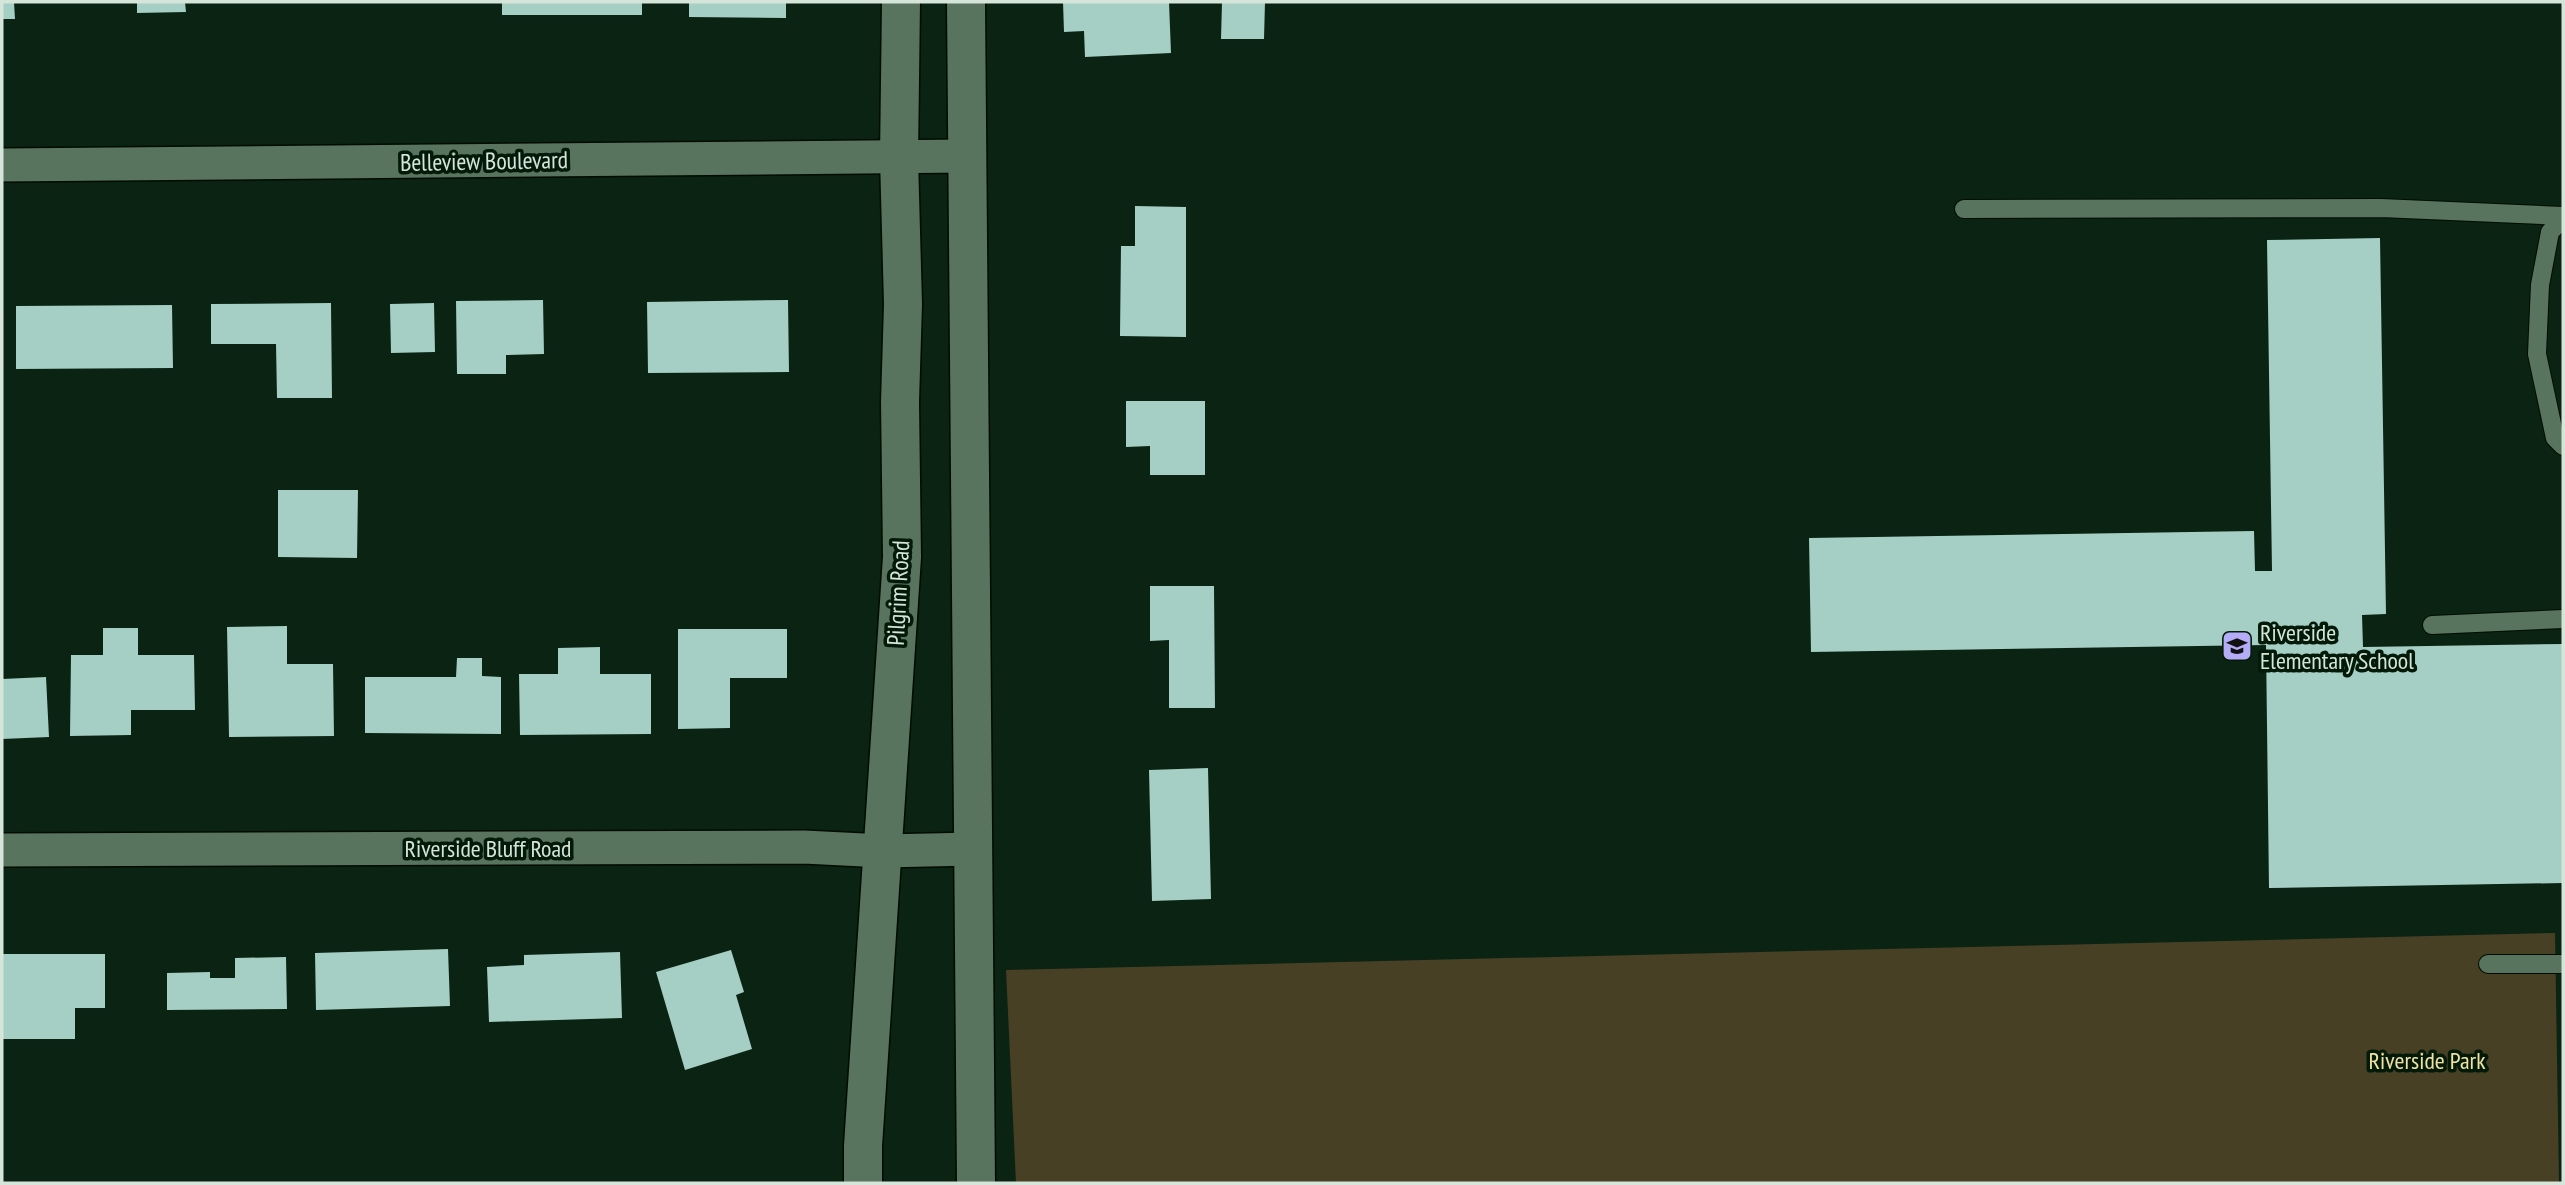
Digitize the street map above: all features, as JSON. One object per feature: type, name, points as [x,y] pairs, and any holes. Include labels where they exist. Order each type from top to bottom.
[{"type":"street","name":"Pilgrim Road","points":[[863,1183],[863,1146],[902,557],[900,402],[903,304],[899,158],[901,2]]},
{"type":"street","points":[[967,2],[976,1183]]},
{"type":"street","name":"Belleview Boulevard","points":[[2,165],[967,156]]},
{"type":"street","name":"Riverside Bluff Road","points":[[2,850],[804,847],[883,851],[974,849]]},
{"type":"lane","points":[[1964,209],[2381,208],[2563,217]]},
{"type":"lane","points":[[2563,217],[2550,232],[2540,285],[2537,354],[2555,438],[2563,446]]},
{"type":"lane","points":[[2431,625],[2563,619]]},
{"type":"lane","points":[[2488,964],[2563,964]]},
{"type":"green space","name":"Riverside Park","points":[[2555,933],[2559,1183],[1016,1183],[1006,970]]},
{"type":"building","points":[[2,2],[14,2],[15,19],[2,19]]},
{"type":"building","points":[[137,2],[185,2],[186,12],[137,13]]},
{"type":"building","points":[[502,2],[642,2],[642,15],[502,15]]},
{"type":"building","points":[[689,2],[786,2],[786,18],[689,17]]},
{"type":"building","points":[[1063,2],[1169,2],[1171,53],[1085,57],[1084,31],[1064,32]]},
{"type":"building","points":[[1222,2],[1265,2],[1264,39],[1221,39]]},
{"type":"building","points":[[1135,206],[1186,207],[1186,337],[1120,336],[1121,246],[1135,246]]},
{"type":"building","points":[[2380,238],[2386,614],[2362,615],[2363,647],[2563,644],[2563,883],[2269,888],[2266,645],[1811,652],[1809,538],[2254,531],[2255,571],[2272,571],[2267,240]]},
{"type":"building","points":[[543,300],[544,354],[506,355],[506,374],[457,374],[456,301]]},
{"type":"building","points":[[788,300],[789,372],[648,373],[647,302]]},
{"type":"building","points":[[331,303],[332,398],[277,398],[276,344],[211,344],[211,304]]},
{"type":"building","points":[[434,303],[435,352],[391,353],[390,304]]},
{"type":"building","points":[[172,305],[173,368],[16,369],[16,306]]},
{"type":"building","points":[[1126,401],[1205,401],[1205,475],[1150,475],[1150,446],[1126,447]]},
{"type":"building","points":[[278,490],[358,490],[357,558],[278,557]]},
{"type":"building","points":[[1150,586],[1214,586],[1215,708],[1169,708],[1169,640],[1150,641]]},
{"type":"building","points":[[287,626],[287,664],[333,664],[334,736],[229,737],[227,627]]},
{"type":"building","points":[[103,628],[138,628],[138,655],[194,655],[195,710],[131,710],[131,735],[70,736],[71,655],[103,655]]},
{"type":"building","points":[[678,629],[787,629],[787,678],[730,678],[730,728],[678,729]]},
{"type":"building","points":[[600,647],[600,674],[651,674],[651,734],[520,735],[519,674],[558,674],[558,648]]},
{"type":"building","points":[[457,658],[482,658],[482,676],[501,677],[501,734],[365,733],[365,677],[456,677]]},
{"type":"building","points":[[46,677],[49,737],[2,739],[2,679]]},
{"type":"building","points":[[1208,768],[1211,899],[1152,901],[1149,770]]},
{"type":"building","points":[[448,949],[450,1006],[316,1010],[315,953]]},
{"type":"building","points":[[731,950],[744,992],[736,995],[752,1049],[685,1070],[656,972]]},
{"type":"building","points":[[620,952],[622,1018],[489,1022],[487,967],[524,965],[524,955]]},
{"type":"building","points":[[2,954],[105,954],[105,1008],[75,1008],[75,1039],[2,1039]]},
{"type":"building","points":[[286,957],[287,1009],[167,1010],[167,973],[210,972],[210,978],[235,978],[235,958]]},
{"type":"place","name":"Riverside Elementary School","points":[[2237,646]]}]
